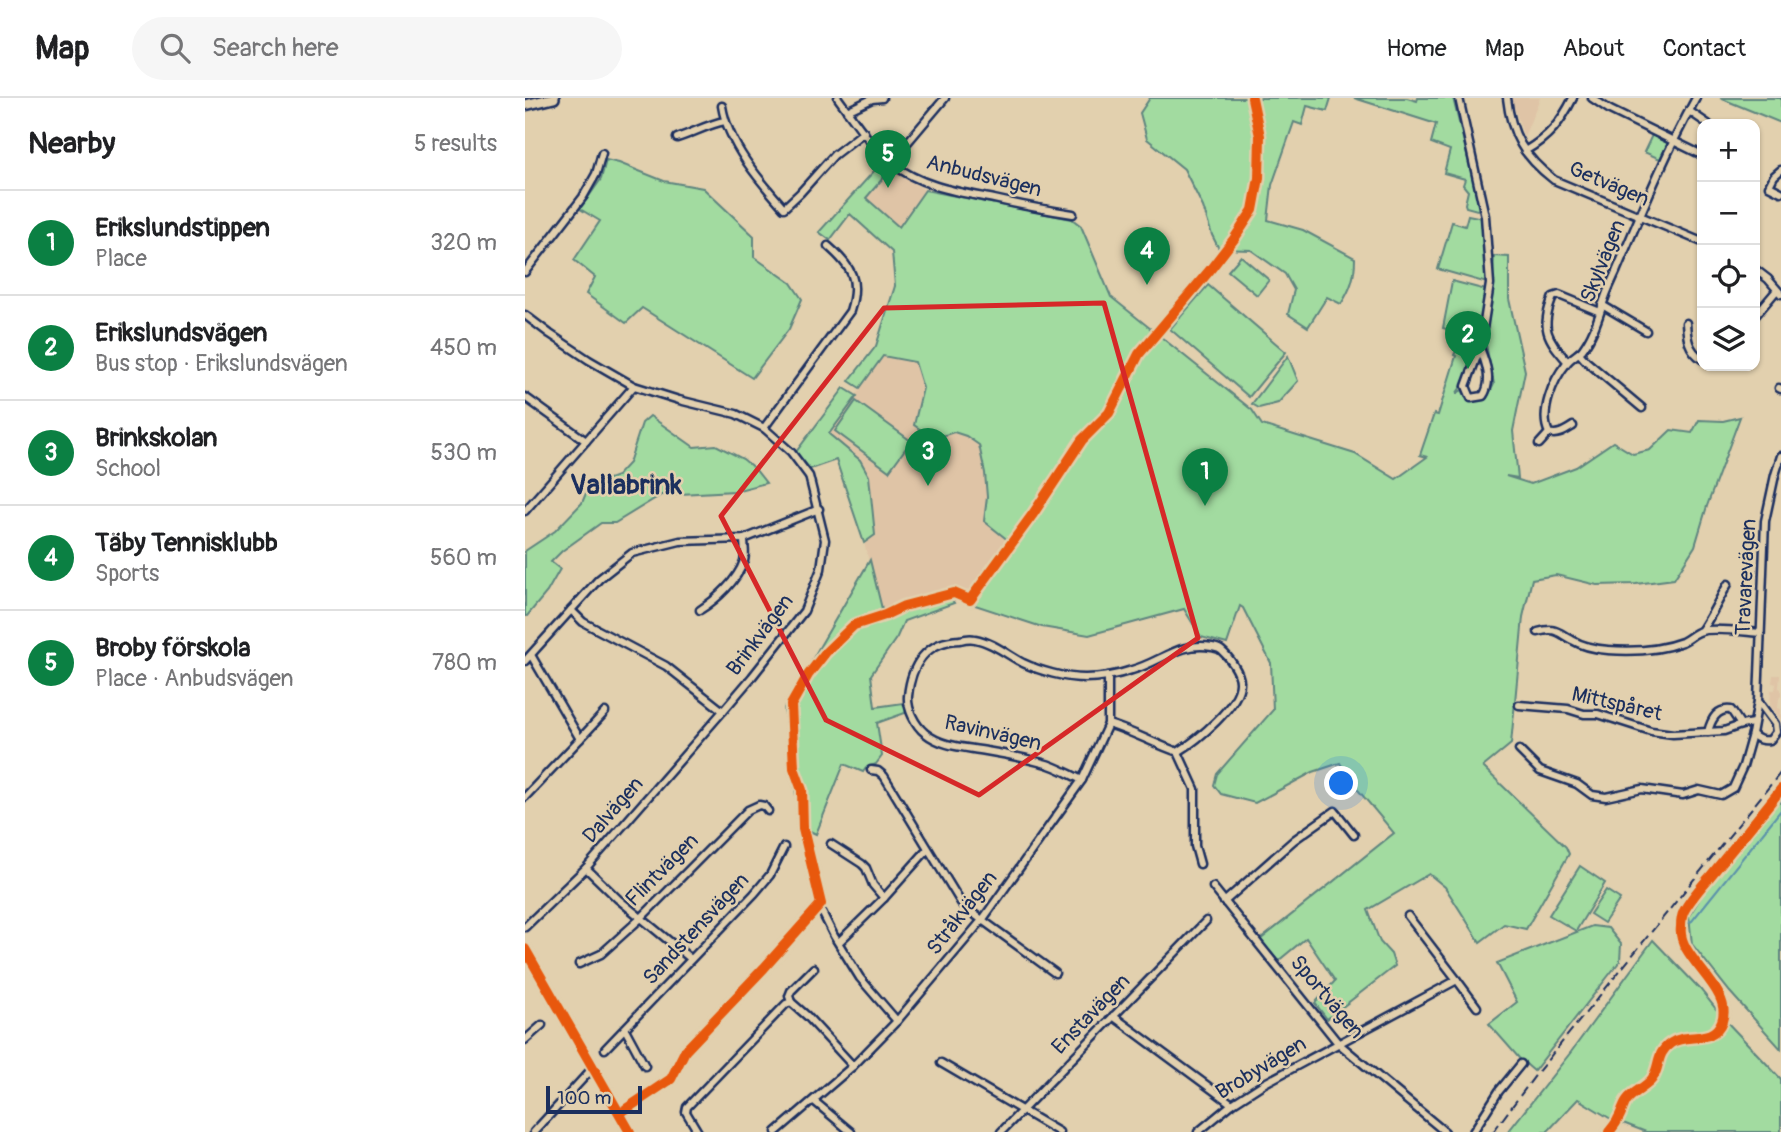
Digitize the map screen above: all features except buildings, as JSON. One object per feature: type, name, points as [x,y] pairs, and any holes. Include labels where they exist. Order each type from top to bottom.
[{"type":"main road","points":[[529,102],[554,98]]},
{"type":"street","name":"Anbudsvägen","points":[[838,98],[891,162],[915,178],[934,186],[980,197],[1073,214]]},
{"type":"street","points":[[848,111],[873,99],[882,98]]},
{"type":"street","name":"Anbudsvägen","points":[[891,162],[946,98]]},
{"type":"street","points":[[1459,98],[1485,216],[1490,284],[1479,348],[1466,386],[1471,398],[1483,397],[1487,391],[1486,364],[1479,348]]},
{"type":"street","name":"Getvägen","points":[[1507,98],[1515,135],[1540,169],[1554,180],[1697,240]]},
{"type":"street","points":[[1525,151],[1537,144],[1560,122],[1573,98]]},
{"type":"street","points":[[1592,98],[1697,153]]},
{"type":"street","name":"Skylvägen","points":[[1549,433],[1544,413],[1557,377],[1567,361],[1579,353],[1588,342],[1673,141],[1696,98]]},
{"type":"street","points":[[722,106],[725,121],[748,163],[784,208],[835,155],[864,132]]},
{"type":"street","points":[[1689,111],[1701,119]]},
{"type":"street","points":[[677,138],[711,123],[725,121]]},
{"type":"street","points":[[525,272],[583,197],[596,174],[603,153]]},
{"type":"street","points":[[1781,170],[1769,186],[1781,192]]},
{"type":"street","points":[[764,428],[850,311],[856,285],[851,271],[841,257],[828,246]]},
{"type":"street","points":[[1760,273],[1779,293],[1760,311]]},
{"type":"street","points":[[1567,361],[1550,342],[1546,330],[1549,307],[1553,298],[1559,295],[1601,309],[1646,331]]},
{"type":"street","name":"Brinkvägen","points":[[525,314],[589,360],[634,386],[736,414],[764,428],[791,452],[809,475],[825,540],[821,569],[804,611],[723,711]]},
{"type":"street","points":[[1686,323],[1690,348],[1697,356]]},
{"type":"street","points":[[1579,353],[1641,408]]},
{"type":"street","points":[[525,511],[634,386]]},
{"type":"street","points":[[525,397],[586,441]]},
{"type":"street","points":[[1539,444],[1549,433],[1560,433],[1573,426]]},
{"type":"street","name":"Travarevägen","points":[[1520,750],[1540,771],[1577,784],[1592,795],[1606,797],[1642,789],[1683,795],[1699,790],[1721,795],[1733,788],[1743,766],[1758,701],[1765,521],[1781,456]]},
{"type":"street","points":[[525,661],[599,579],[632,553],[680,541],[744,539],[818,509]]},
{"type":"street","points":[[700,610],[717,599],[739,571],[745,558],[744,539]]},
{"type":"street","points":[[1538,632],[1550,629],[1583,645],[1605,650],[1655,650],[1685,641],[1701,631],[1728,584]]},
{"type":"street","points":[[571,610],[583,622],[666,666],[723,711]]},
{"type":"street","points":[[1713,614],[1719,630]]},
{"type":"street","points":[[1701,631],[1760,633]]},
{"type":"street","name":"Ravinvägen","points":[[1082,780],[1047,764],[1000,753],[946,745],[925,733],[913,719],[908,700],[911,677],[919,659],[935,645],[975,639],[1026,664],[1054,674],[1083,678],[1135,670],[1175,651],[1198,645],[1220,649],[1233,665],[1240,682],[1236,696],[1223,714],[1178,752]]},
{"type":"street","points":[[531,655],[580,739]]},
{"type":"street","name":"Stråkvägen","points":[[776,1132],[853,1066],[897,1021],[982,919],[1082,780],[1108,724],[1108,676]]},
{"type":"street","points":[[1752,734],[1764,741],[1770,740],[1776,732],[1775,724],[1758,701]]},
{"type":"street","name":"Mittspåret","points":[[1519,705],[1568,709],[1598,715],[1651,732],[1673,734],[1724,731],[1753,723]]},
{"type":"street","points":[[1708,732],[1714,716],[1729,709],[1741,725]]},
{"type":"street","name":"Dalvägen","points":[[525,928],[586,868],[723,711]]},
{"type":"street","points":[[525,797],[605,712]]},
{"type":"street","points":[[1108,724],[1178,752],[1195,789],[1195,846],[1200,864]]},
{"type":"street","points":[[871,770],[884,776],[963,906],[1055,973]]},
{"type":"street","name":"Flintvägen","points":[[579,964],[601,954],[641,918],[748,810],[759,805],[768,811]]},
{"type":"street","points":[[1224,902],[1289,845],[1335,811],[1354,835]]},
{"type":"street","points":[[831,844],[866,868],[873,886],[884,898]]},
{"type":"street","name":"Sandstensvägen","points":[[605,1049],[770,875],[784,847]]},
{"type":"street","points":[[839,942],[884,898],[927,850]]},
{"type":"street","points":[[586,868],[691,959]]},
{"type":"street","name":"Sportvägen","points":[[1213,887],[1338,1043],[1445,1132]]},
{"type":"street","points":[[820,908],[860,978],[897,1021]]},
{"type":"street","points":[[1408,916],[1477,1007]]},
{"type":"street","name":"Enstavägen","points":[[1001,1132],[1206,921]]},
{"type":"street","points":[[525,949],[630,1132]]},
{"type":"street","points":[[814,968],[791,991],[791,1002],[853,1066]]},
{"type":"street","name":"Brobyvägen","points":[[1198,1132],[1262,1084],[1457,980]]},
{"type":"street","points":[[698,1132],[686,1112],[687,1107],[786,1004],[791,1002]]},
{"type":"street","points":[[1113,1016],[1232,1104]]},
{"type":"street","points":[[525,1040],[542,1025]]},
{"type":"street","points":[[625,1029],[645,1066]]},
{"type":"street","points":[[534,1132],[590,1071],[591,1062]]},
{"type":"street","points":[[941,1063],[1059,1132]]},
{"type":"street","points":[[1473,1132],[1499,1091],[1521,1064]]},
{"type":"street","points":[[814,1101],[851,1132]]},
{"type":"highlighted area","points":[[1104,303],[1198,638],[979,795],[826,720],[721,516],[884,308]]},
{"type":"shaded area","points":[[1513,98],[1540,98],[1524,137],[1513,104]]},
{"type":"shaded area","points":[[890,170],[925,190],[899,227],[865,198]]},
{"type":"shaded area","points":[[883,356],[915,362],[923,388],[914,425],[939,437],[954,431],[979,445],[987,497],[984,521],[1009,541],[973,599],[954,603],[950,598],[884,617],[864,543],[875,535],[829,434]]},
{"type":"shaded area","points":[[1773,675],[1780,675],[1781,696],[1778,708],[1781,709],[1781,720],[1770,705],[1771,690],[1775,690],[1776,684],[1772,683]]},
{"type":"green space","points":[[1150,98],[1331,98],[1327,111],[1307,106],[1302,125],[1294,122],[1272,185],[1268,220],[1303,230],[1355,258],[1352,282],[1341,304],[1327,297],[1308,327],[1288,314],[1294,290],[1285,274],[1251,250],[1219,249],[1203,207],[1184,169],[1147,139],[1140,113]]},
{"type":"green space","points":[[1354,98],[1407,98],[1417,101],[1418,98],[1453,98],[1480,208],[1477,210],[1466,207],[1468,191],[1463,185],[1465,179],[1444,173],[1450,150],[1431,143],[1436,124]]},
{"type":"green space","points":[[1720,98],[1781,98],[1781,123]]},
{"type":"green space","points":[[1652,135],[1668,143],[1660,159],[1644,152]]},
{"type":"green space","points":[[606,160],[664,181],[703,188],[754,236],[754,257],[791,283],[802,299],[789,329],[752,378],[642,308],[626,323],[586,294],[595,277],[574,260],[600,221],[580,209],[601,179]]},
{"type":"green space","points":[[883,161],[890,170],[866,198],[899,227],[925,190],[1072,219],[1081,226],[1111,297],[1252,410],[1262,425],[1355,454],[1396,479],[1427,457],[1420,455],[1434,414],[1438,415],[1458,347],[1471,351],[1473,355],[1463,384],[1456,394],[1462,390],[1467,399],[1487,398],[1494,384],[1485,340],[1492,298],[1494,256],[1509,257],[1509,299],[1525,371],[1513,431],[1518,478],[1506,476],[1531,484],[1576,467],[1613,442],[1633,454],[1650,450],[1671,430],[1692,433],[1699,420],[1723,421],[1740,417],[1695,546],[1674,579],[1597,585],[1556,575],[1532,579],[1523,617],[1511,744],[1483,767],[1566,847],[1569,854],[1526,929],[1504,924],[1480,942],[1445,887],[1429,874],[1368,910],[1380,942],[1391,954],[1395,966],[1327,1019],[1315,1003],[1335,981],[1306,938],[1278,961],[1260,940],[1394,833],[1353,784],[1340,763],[1313,772],[1255,803],[1221,794],[1214,785],[1217,774],[1273,710],[1271,663],[1243,608],[1240,606],[1227,644],[1201,637],[1184,609],[1089,635],[1042,627],[975,605],[973,599],[1009,541],[984,521],[987,497],[979,445],[954,432],[931,437],[914,425],[923,388],[915,362],[883,356],[860,388],[849,381],[876,346],[895,286],[892,252],[850,214],[830,240],[819,232]]},
{"type":"green space","points":[[1468,215],[1483,218],[1487,283],[1438,269],[1452,222],[1465,226]]},
{"type":"green space","points":[[1241,256],[1269,280],[1257,295],[1228,271]]},
{"type":"green space","points":[[1452,281],[1486,290],[1476,342],[1473,344],[1460,340],[1461,333],[1443,328]]},
{"type":"green space","points":[[1208,285],[1286,352],[1249,397],[1170,329]]},
{"type":"green space","points":[[1288,356],[1298,381],[1278,403],[1259,408],[1252,404]]},
{"type":"green space","points":[[844,388],[857,396],[829,434],[860,460],[869,476],[875,535],[864,543],[836,460],[810,469],[796,452]]},
{"type":"green space","points":[[856,401],[911,441],[889,471],[835,431]]},
{"type":"green space","points":[[650,416],[694,447],[716,445],[743,459],[766,483],[735,491],[661,495],[615,523],[601,523],[551,562],[560,569],[547,592],[525,616],[525,551],[555,531],[582,503],[589,486],[617,476],[629,463],[642,423]]},
{"type":"green space","points":[[870,560],[884,617],[951,598],[954,603],[904,621],[897,637],[871,675],[875,707],[903,703],[905,713],[877,723],[882,756],[876,764],[863,772],[844,764],[816,834],[800,826],[784,708]]},
{"type":"green space","points":[[1781,796],[1781,1049],[1692,944],[1689,916],[1708,886]]},
{"type":"green space","points":[[1580,866],[1605,883],[1576,931],[1549,915]]},
{"type":"green space","points":[[1606,890],[1620,899],[1604,923],[1590,914]]},
{"type":"green space","points":[[1592,926],[1608,928],[1621,944],[1620,961],[1534,1071],[1489,1024],[1517,1002],[1497,963]]},
{"type":"green space","points":[[1653,940],[1781,1079],[1781,1132],[1646,1132],[1623,1123],[1615,1132],[1603,1132],[1611,1119],[1578,1099],[1547,1132],[1508,1132],[1571,1052]]},
{"type":"waterway","points":[[1688,923],[1781,810]]},
{"type":"railway","points":[[1493,1132],[1537,1073],[1781,772]]},
{"type":"cycle path","points":[[626,1109],[671,1079],[685,1051],[821,904],[803,829],[802,790],[794,768],[791,705],[808,675],[826,652],[854,625],[904,606],[954,593],[970,600],[1033,514],[1082,440],[1109,413],[1139,354],[1210,270],[1253,210],[1259,178],[1260,136],[1252,98]]},
{"type":"cycle path","points":[[1609,1132],[1627,1100],[1652,1079],[1666,1047],[1684,1038],[1706,1036],[1718,1028],[1722,1021],[1720,997],[1687,950],[1682,938],[1682,917],[1695,894],[1781,789]]},
{"type":"cycle path","points":[[525,949],[630,1132]]},
{"type":"place","name":"Broby förskola","points":[[888,188]]},
{"type":"place","name":"Täby Tennisklubb","points":[[1147,285]]},
{"type":"place","name":"Erikslundsvägen","points":[[1468,369]]},
{"type":"place","name":"Brinkskolan","points":[[928,486]]},
{"type":"place","name":"Erikslundstippen","points":[[1205,506]]},
{"type":"district","name":"Vallabrink","points":[[626,485]]}]
